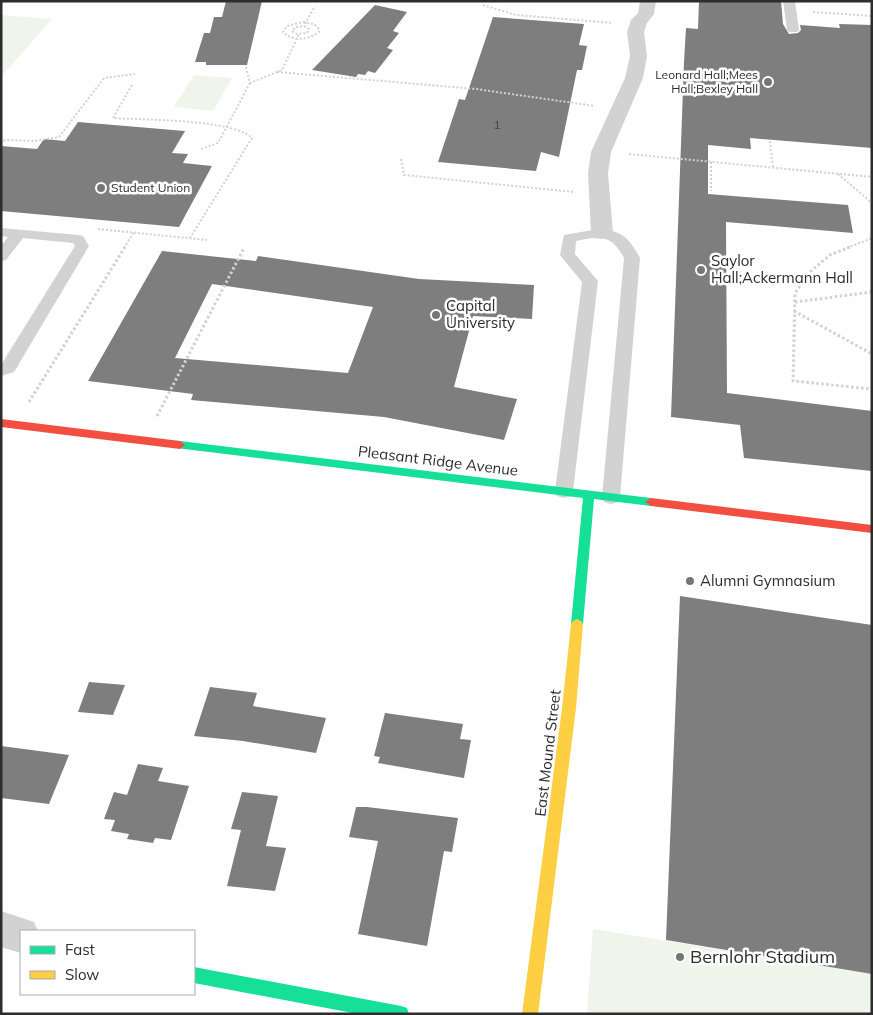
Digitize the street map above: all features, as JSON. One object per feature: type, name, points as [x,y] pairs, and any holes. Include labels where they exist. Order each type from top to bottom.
[{"type":"street","points":[[602,233],[597,179],[601,152],[620,111],[638,62],[634,33],[637,21],[646,14],[648,1]]},
{"type":"street","name":"Pleasant Ridge Avenue","points":[[1,423],[872,528]]},
{"type":"street","name":"East Mound Street","points":[[530,1014],[569,708],[589,494]]},
{"type":"street","points":[[1,929],[20,934]]},
{"type":"street","points":[[195,975],[401,1014]]},
{"type":"lane","points":[[790,6],[793,30]]},
{"type":"lane","points":[[1,232],[78,239],[82,246],[8,368],[1,371]]},
{"type":"lane","points":[[1,257],[19,233]]},
{"type":"lane","points":[[564,492],[590,281],[566,254],[570,238],[583,233],[602,233],[623,242],[632,258],[611,497]]},
{"type":"path","points":[[483,5],[516,15],[636,26]]},
{"type":"path","points":[[284,29],[293,30],[303,26],[315,6]]},
{"type":"path","points":[[790,6],[872,16]]},
{"type":"path","points":[[284,29],[291,24],[305,22],[318,26],[319,32]]},
{"type":"path","points":[[303,26],[319,32]]},
{"type":"path","points":[[284,29],[283,32],[287,36],[297,38],[313,36],[319,32]]},
{"type":"path","points":[[293,30],[299,34]]},
{"type":"path","points":[[201,149],[218,143],[250,83],[282,70],[299,34],[310,30]]},
{"type":"path","points":[[246,67],[250,83]]},
{"type":"path","points":[[278,72],[434,84],[548,98],[620,111]]},
{"type":"path","points":[[1,144],[5,140],[35,141],[59,138],[104,78],[135,74]]},
{"type":"path","points":[[132,84],[113,118],[227,126],[246,132],[252,138],[190,238]]},
{"type":"path","points":[[770,141],[773,168]]},
{"type":"path","points":[[657,157],[872,177]]},
{"type":"path","points":[[401,159],[404,175],[598,194]]},
{"type":"path","points":[[711,162],[711,191]]},
{"type":"path","points":[[837,174],[872,203]]},
{"type":"path","points":[[96,229],[207,240]]},
{"type":"path","points":[[15,425],[134,232]]},
{"type":"path","points":[[872,238],[830,256],[811,271],[795,293],[793,381],[872,389]]},
{"type":"path","points":[[144,441],[244,248]]},
{"type":"path","points":[[794,302],[872,292]]},
{"type":"path","points":[[794,312],[872,354]]},
{"type":"shaded area","points":[[1,15],[52,19],[1,77]]},
{"type":"shaded area","points":[[194,75],[232,78],[213,111],[174,107]]},
{"type":"shaded area","name":"Bernlohr Stadium","points":[[593,929],[872,974],[872,1014],[587,1014]]},
{"type":"building","points":[[226,1],[262,1],[247,65],[206,65],[206,62],[195,62],[204,33],[210,33],[214,17],[222,17]]},
{"type":"building","points":[[699,1],[781,1],[783,24],[789,34],[798,33],[801,30],[800,25],[840,28],[839,24],[872,25],[872,148],[750,138],[751,149],[708,145],[708,194],[848,205],[853,233],[726,222],[727,393],[872,411],[872,471],[744,458],[740,425],[671,417],[686,28],[698,29]]},
{"type":"building","points":[[375,5],[407,12],[393,31],[399,33],[387,48],[393,50],[375,73],[368,71],[365,75],[358,74],[356,77],[312,70]]},
{"type":"building","points":[[493,17],[584,24],[579,45],[587,46],[582,70],[577,70],[559,157],[541,152],[536,171],[438,162],[459,99],[465,100]]},
{"type":"building","name":"Student Union","points":[[78,122],[185,131],[172,153],[188,154],[183,163],[212,166],[179,227],[1,211],[1,146],[37,149],[44,139],[65,141]]},
{"type":"building","points":[[162,251],[256,261],[258,256],[419,279],[534,285],[532,319],[473,316],[454,387],[517,399],[504,440],[384,417],[191,400],[193,394],[88,381]],"holes":[[[212,284],[373,307],[348,373],[175,358]]]},
{"type":"building","points":[[680,596],[872,625],[872,974],[666,940]]},
{"type":"building","points":[[89,682],[125,685],[113,715],[78,712]]},
{"type":"building","points":[[210,687],[257,693],[253,706],[326,718],[316,753],[243,741],[194,736]]},
{"type":"building","points":[[385,713],[463,724],[460,739],[471,740],[464,778],[378,763],[380,757],[374,756]]},
{"type":"building","points":[[1,746],[69,755],[49,804],[1,798]]},
{"type":"building","points":[[138,764],[163,768],[158,781],[189,786],[171,840],[155,838],[153,843],[127,839],[129,834],[111,831],[115,820],[104,819],[114,792],[127,795]]},
{"type":"building","points":[[242,792],[278,796],[266,846],[286,848],[275,891],[227,886],[241,830],[231,829]]},
{"type":"building","points":[[356,807],[458,818],[452,852],[444,851],[427,946],[358,934],[378,841],[349,837]]},
{"type":"traffic: fast","points":[[180,445],[651,502]]},
{"type":"traffic: fast","points":[[577,624],[589,495]]},
{"type":"traffic: fast","points":[[195,975],[401,1014]]},
{"type":"traffic: slow","points":[[530,1014],[569,708],[577,624]]},
{"type":"traffic: jam","points":[[1,423],[180,445]]},
{"type":"traffic: jam","points":[[651,502],[872,529]]},
{"type":"place","name":"Leonard Hall;Mees Hall;Bexley Hall","points":[[768,82]]},
{"type":"place","name":"Student Union","points":[[101,188]]},
{"type":"place","name":"Saylor Hall;Ackermann Hall","points":[[701,270]]},
{"type":"place","name":"Capital University","points":[[436,315]]},
{"type":"place","name":"Alumni Gymnasium","points":[[690,581]]},
{"type":"place","name":"Bernlohr Stadium","points":[[680,957]]}]
